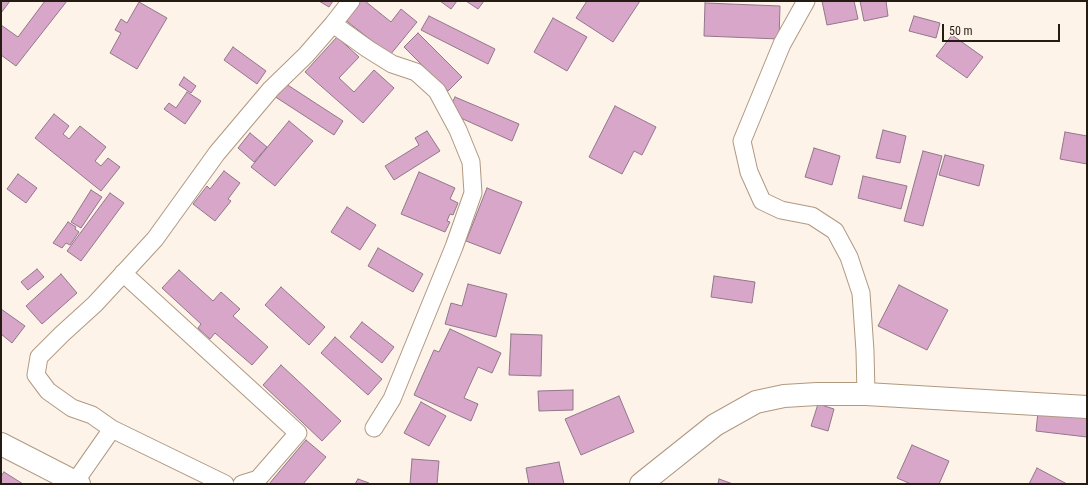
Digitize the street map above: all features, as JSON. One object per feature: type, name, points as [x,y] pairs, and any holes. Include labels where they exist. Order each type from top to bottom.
[{"type":"main road","points":[[640,484],[715,425],[756,402],[784,396],[866,394],[1087,407]]},
{"type":"main road","points":[[1,444],[77,483]]},
{"type":"street","points":[[225,484],[112,429],[92,415],[72,408],[48,391],[36,375],[39,357],[95,304],[155,239],[217,152],[271,89],[306,56],[351,1]]},
{"type":"street","points":[[806,1],[782,44],[742,141],[749,172],[762,202],[781,210],[812,216],[835,231],[849,258],[861,293],[866,394]]},
{"type":"street","points":[[333,24],[392,64],[416,72],[437,91],[458,130],[471,162],[473,193],[454,247],[392,399],[374,428]]},
{"type":"street","points":[[123,273],[298,433],[258,479],[242,484]]},
{"type":"street","points":[[77,483],[112,429]]},
{"type":"building","points":[[1,1],[10,1],[1,13]]},
{"type":"building","points":[[45,1],[67,1],[16,66],[1,55],[1,25],[18,37]]},
{"type":"building","points":[[319,1],[333,1],[329,7]]},
{"type":"building","points":[[358,1],[365,1],[391,22],[401,9],[417,22],[390,55],[344,19]]},
{"type":"building","points":[[440,1],[457,1],[451,9]]},
{"type":"building","points":[[466,1],[484,1],[478,9]]},
{"type":"building","points":[[587,1],[640,1],[613,42],[576,18]]},
{"type":"building","points":[[822,1],[854,1],[858,19],[827,25]]},
{"type":"building","points":[[860,1],[886,1],[888,16],[864,21]]},
{"type":"building","points":[[139,2],[167,18],[137,69],[110,53],[121,33],[115,30],[121,19],[127,23]]},
{"type":"building","points":[[705,3],[780,6],[779,39],[704,36]]},
{"type":"building","points":[[429,16],[495,49],[488,64],[421,30]]},
{"type":"building","points":[[914,16],[940,23],[936,38],[909,31]]},
{"type":"building","points":[[553,18],[587,37],[567,71],[534,52]]},
{"type":"building","points":[[418,33],[462,77],[448,91],[404,47]]},
{"type":"building","points":[[952,35],[983,57],[967,78],[936,56]]},
{"type":"building","points":[[337,37],[359,57],[339,78],[354,92],[374,70],[394,88],[363,123],[305,72]]},
{"type":"building","points":[[233,47],[266,71],[257,84],[224,60]]},
{"type":"building","points":[[184,77],[196,86],[191,93],[179,85]]},
{"type":"building","points":[[283,82],[343,121],[334,135],[274,96]]},
{"type":"building","points":[[187,92],[201,101],[185,124],[164,109],[169,103],[176,108]]},
{"type":"building","points":[[455,97],[519,124],[512,141],[454,115],[450,107]]},
{"type":"building","points":[[615,106],[656,127],[642,155],[634,151],[622,174],[589,157]]},
{"type":"building","points":[[54,114],[69,126],[63,134],[69,139],[80,126],[106,147],[95,161],[101,166],[108,158],[120,167],[101,191],[35,138]]},
{"type":"building","points":[[289,121],[313,141],[275,186],[251,167]]},
{"type":"building","points":[[883,130],[906,136],[900,163],[876,158]]},
{"type":"building","points":[[427,131],[440,151],[394,180],[385,166],[419,145],[415,138]]},
{"type":"building","points":[[1065,132],[1087,136],[1087,164],[1060,159]]},
{"type":"building","points":[[250,133],[267,147],[254,162],[238,148]]},
{"type":"building","points":[[814,148],[840,156],[832,185],[805,177]]},
{"type":"building","points":[[923,151],[942,156],[923,226],[904,221]]},
{"type":"building","points":[[945,155],[984,165],[979,186],[939,175]]},
{"type":"building","points":[[224,171],[240,183],[228,199],[231,201],[215,221],[193,204],[207,186],[210,189]]},
{"type":"building","points":[[419,172],[455,188],[450,199],[458,203],[453,215],[450,214],[447,221],[450,222],[445,232],[401,214]]},
{"type":"building","points":[[18,174],[37,188],[26,203],[7,189]]},
{"type":"building","points":[[863,176],[907,186],[901,209],[858,198]]},
{"type":"building","points":[[487,188],[522,202],[500,254],[466,241]]},
{"type":"building","points":[[91,190],[102,197],[81,228],[71,222]]},
{"type":"building","points":[[110,193],[124,203],[81,261],[67,251]]},
{"type":"building","points":[[347,207],[376,225],[360,250],[331,232]]},
{"type":"building","points":[[68,222],[76,227],[75,229],[79,232],[70,245],[66,243],[62,248],[53,243]]},
{"type":"building","points":[[378,248],[423,274],[413,292],[368,266]]},
{"type":"building","points":[[37,269],[44,277],[28,290],[21,282]]},
{"type":"building","points":[[179,270],[213,301],[221,292],[240,309],[233,316],[268,347],[252,365],[215,333],[210,339],[198,328],[201,324],[162,288]]},
{"type":"building","points":[[61,274],[77,293],[42,324],[26,306]]},
{"type":"building","points":[[714,276],[755,282],[752,303],[711,297]]},
{"type":"building","points":[[468,284],[507,294],[496,337],[445,324],[451,303],[462,306]]},
{"type":"building","points":[[899,285],[948,310],[927,350],[878,326]]},
{"type":"building","points":[[281,287],[325,327],[309,345],[265,305]]},
{"type":"building","points":[[1,309],[25,326],[12,343],[1,334]]},
{"type":"building","points":[[362,322],[394,347],[382,363],[350,337]]},
{"type":"building","points":[[450,329],[501,353],[492,373],[478,367],[464,398],[478,404],[471,421],[414,395],[434,350],[439,352]]},
{"type":"building","points":[[511,334],[542,335],[541,376],[509,375]]},
{"type":"building","points":[[335,337],[382,379],[368,395],[321,353]]},
{"type":"building","points":[[281,365],[341,421],[322,441],[263,385]]},
{"type":"building","points":[[573,390],[573,410],[539,411],[538,391]]},
{"type":"building","points":[[619,396],[634,432],[581,455],[565,419]]},
{"type":"building","points":[[421,402],[446,416],[429,446],[404,433]]},
{"type":"building","points":[[818,404],[834,409],[828,431],[811,426]]},
{"type":"building","points":[[1038,412],[1087,417],[1087,437],[1036,431]]},
{"type":"building","points":[[306,440],[326,457],[303,484],[269,484]]},
{"type":"building","points":[[912,445],[949,461],[939,484],[911,484],[897,478]]},
{"type":"building","points":[[412,459],[439,461],[437,484],[410,484]]},
{"type":"building","points":[[559,462],[564,484],[529,484],[526,468]]},
{"type":"building","points":[[1037,468],[1067,484],[1029,484]]},
{"type":"building","points":[[4,472],[23,484],[1,484],[1,476]]},
{"type":"building","points":[[358,479],[369,483],[369,484],[355,484]]},
{"type":"building","points":[[719,479],[733,484],[718,484]]}]
